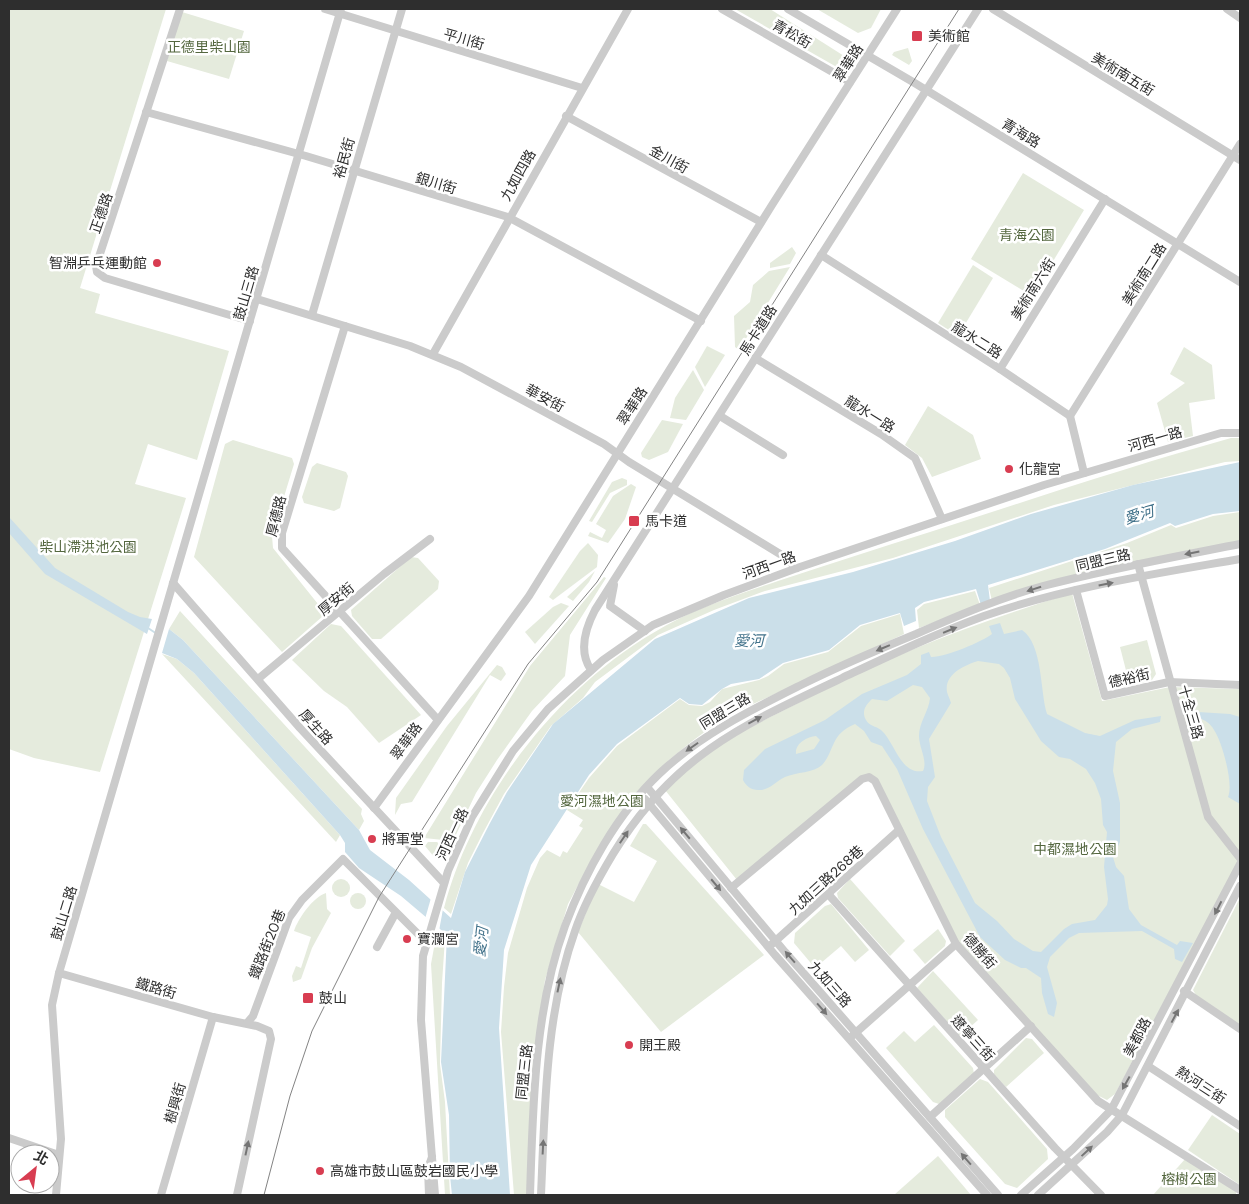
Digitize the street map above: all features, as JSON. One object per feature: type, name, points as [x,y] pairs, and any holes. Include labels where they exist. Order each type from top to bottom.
[{"type":"street","name":"正德路","points":[[180,9],[96,266],[97,272],[105,278],[250,321]]},
{"type":"street","name":"平川街","points":[[325,9],[340,11],[582,88]]},
{"type":"street","name":"裕民街","points":[[312,315],[353,170],[402,9]]},
{"type":"street","name":"九如四路","points":[[434,354],[508,218],[628,9]]},
{"type":"street","name":"青松街","points":[[722,9],[850,82]]},
{"type":"street","name":"青海路","points":[[788,9],[926,90],[1240,282]]},
{"type":"street","name":"翠華路","points":[[374,808],[529,596],[897,9]]},
{"type":"street","name":"馬卡道路","points":[[591,670],[585,658],[586,629],[595,610],[978,9]]},
{"type":"street","name":"美術南五街","points":[[992,9],[1237,158]]},
{"type":"street","points":[[1227,9],[1240,18]]},
{"type":"street","name":"鼓山三路","points":[[173,583],[340,11]]},
{"type":"street","name":"銀川街","points":[[146,112],[299,154],[508,218],[701,321]]},
{"type":"street","name":"金川街","points":[[566,116],[762,222]]},
{"type":"street","name":"美術南二路","points":[[1070,416],[1178,244],[1237,158],[1240,144]]},
{"type":"street","name":"美術南六街","points":[[1000,369],[1105,199]]},
{"type":"street","name":"龍水二路","points":[[821,256],[1000,369],[1070,416]]},
{"type":"street","name":"華安街","points":[[257,299],[434,354],[525,401],[618,454],[780,554],[797,568]]},
{"type":"street","name":"厚德路","points":[[345,326],[281,543],[285,553],[438,720]]},
{"type":"street","name":"龍水一路","points":[[755,358],[881,434],[915,458],[942,519]]},
{"type":"street","points":[[720,416],[783,455]]},
{"type":"street","points":[[1070,416],[1084,472]]},
{"type":"street","name":"河西一路","points":[[428,944],[444,883],[457,848],[472,817],[502,766],[537,721],[591,670],[653,625],[724,595],[797,568],[1084,472],[1221,433],[1240,433]]},
{"type":"street","name":"厚安街","points":[[258,680],[430,539]]},
{"type":"street","name":"同盟三路","points":[[530,1195],[533,1113],[538,1055],[550,978],[564,928],[599,855],[627,810],[647,787],[680,755],[748,711],[828,671],[982,606],[1042,586],[1138,564],[1240,544]]},
{"type":"street","name":"同盟三路","points":[[541,1195],[548,1059],[560,979],[574,932],[592,892],[609,861],[648,803],[688,763],[716,742],[756,719],[912,645],[986,616],[1076,590],[1240,559]]},
{"type":"street","name":"十全三路","points":[[1138,564],[1169,682],[1208,817],[1240,858]]},
{"type":"street","points":[[619,572],[610,597],[610,606],[645,631]]},
{"type":"street","name":"鼓山二路","points":[[60,1147],[52,1006],[59,973],[173,583]]},
{"type":"street","name":"厚生路","points":[[173,583],[258,680],[444,883]]},
{"type":"street","name":"德裕街","points":[[1076,590],[1104,696],[1169,682],[1240,685]]},
{"type":"street","name":"德勝街","points":[[731,888],[862,779],[869,777],[875,781],[956,944],[1098,1101],[1240,1190]]},
{"type":"street","name":"九如三路","points":[[647,787],[776,941],[998,1195]]},
{"type":"street","name":"九如三路","points":[[641,794],[769,948],[987,1195]]},
{"type":"street","name":"九如三路268巷","points":[[769,948],[899,830]]},
{"type":"street","points":[[599,855],[609,861]]},
{"type":"street","name":"鐵路街20巷","points":[[247,1023],[253,1016],[289,918],[302,900],[343,859],[395,914]]},
{"type":"street","name":"美都路","points":[[1022,1195],[1112,1110],[1178,987],[1240,864]]},
{"type":"street","name":"美都路","points":[[1038,1195],[1071,1166],[1122,1115],[1240,886]]},
{"type":"street","name":"遼寧三街","points":[[829,895],[1063,1158],[1101,1195]]},
{"type":"street","points":[[377,947],[395,914],[428,944],[423,956],[421,1020],[435,1195]]},
{"type":"street","points":[[564,928],[574,932]]},
{"type":"street","points":[[849,1039],[956,944]]},
{"type":"street","name":"鐵路街","points":[[59,973],[238,1024],[247,1023],[268,1031],[271,1039],[236,1195]]},
{"type":"street","points":[[1178,987],[1240,1029]]},
{"type":"street","name":"樹興街","points":[[161,1195],[213,1017]]},
{"type":"street","points":[[930,1117],[1031,1026]]},
{"type":"street","name":"熱河三街","points":[[1148,1066],[1240,1126]]},
{"type":"street","points":[[9,1138],[27,1144]]},
{"type":"street","points":[[429,1195],[428,1168],[433,1155]]},
{"type":"green space","name":"柴山滯洪池公園","points":[[9,9],[166,9],[80,288],[100,294],[95,313],[229,351],[197,460],[148,444],[135,484],[186,498],[100,772],[34,758],[9,749]]},
{"type":"green space","points":[[735,9],[770,9],[852,61],[847,70],[842,70]]},
{"type":"green space","points":[[817,9],[881,9],[871,28],[858,33]]},
{"type":"green space","name":"正德里柴山園","points":[[182,12],[244,31],[229,79],[167,61]]},
{"type":"green space","points":[[908,48],[912,61],[909,65],[892,55],[894,52]]},
{"type":"green space","name":"青海公園","points":[[1023,173],[1084,210],[1032,296],[971,259]]},
{"type":"green space","points":[[792,247],[796,253],[790,264],[770,268],[770,263]]},
{"type":"green space","points":[[973,265],[993,278],[958,336],[938,323]]},
{"type":"green space","points":[[790,267],[739,350],[735,347],[734,316],[750,302],[753,285],[769,271]]},
{"type":"green space","points":[[707,346],[725,355],[705,387],[695,367]]},
{"type":"green space","points":[[1184,347],[1212,365],[1215,399],[1189,403],[1193,436],[1168,442],[1157,403],[1185,383],[1170,374]]},
{"type":"green space","points":[[693,370],[704,390],[686,420],[670,418],[675,398]]},
{"type":"green space","points":[[928,406],[973,435],[981,459],[932,477],[922,458],[905,445]]},
{"type":"green space","points":[[662,420],[683,424],[668,452],[649,460],[642,457],[641,453]]},
{"type":"green space","points":[[1231,438],[1240,438],[1240,461],[1225,462],[1054,505],[893,558],[765,591],[714,610],[658,635],[595,682],[583,698],[551,726],[504,794],[483,833],[468,863],[451,914],[444,908],[457,867],[475,827],[497,788],[523,751],[551,716],[583,685],[617,657],[668,624],[714,603],[835,562],[1155,460]]},
{"type":"green space","points":[[233,440],[292,458],[294,464],[272,536],[273,548],[322,609],[323,616],[282,652],[194,557],[225,444]]},
{"type":"green space","points":[[317,463],[346,472],[348,476],[340,508],[334,511],[304,503],[302,497],[312,467]]},
{"type":"green space","points":[[622,478],[627,480],[627,485],[610,493],[592,522],[589,521],[612,482]]},
{"type":"green space","points":[[631,484],[636,487],[625,519],[608,543],[588,536],[590,532],[602,538],[606,530],[596,524],[613,496]]},
{"type":"green space","points":[[1240,512],[1240,543],[992,601],[989,588],[1127,543],[1171,525],[1176,528],[1213,516]]},
{"type":"green space","points":[[588,543],[598,555],[597,567],[553,600],[549,597],[580,551]]},
{"type":"green space","points":[[411,557],[418,558],[439,581],[438,589],[381,639],[372,639],[352,616],[351,610]]},
{"type":"green space","points":[[595,571],[589,582],[573,601],[567,597]]},
{"type":"green space","points":[[604,577],[606,578],[570,635],[565,676],[532,711],[497,760],[476,793],[453,841],[424,838],[530,666]]},
{"type":"green space","points":[[975,591],[980,605],[919,628],[917,610],[924,604]]},
{"type":"green space","name":"中都濕地公園","points":[[1072,593],[1102,701],[1170,687],[1240,689],[1240,858],[1115,1094],[1107,1100],[1097,1095],[956,944],[875,781],[869,777],[737,880],[665,790],[696,761],[722,743],[841,682],[938,640],[1004,615]]},
{"type":"green space","points":[[561,603],[569,606],[535,644],[525,632],[553,607]]},
{"type":"green space","points":[[180,611],[362,809],[361,814],[364,821],[359,830],[183,640],[169,629]]},
{"type":"green space","name":"愛河濕地公園","points":[[900,614],[904,634],[721,720],[691,742],[669,760],[593,857],[568,904],[545,980],[539,1021],[527,1195],[514,1195],[501,1032],[508,953],[527,888],[540,858],[547,850],[560,857],[563,851],[567,853],[583,828],[579,826],[583,820],[567,810],[589,778],[617,746],[680,699],[689,705],[702,706],[710,702],[722,689],[759,680],[784,664],[828,652],[861,626]]},
{"type":"green space","points":[[331,624],[341,626],[421,715],[379,743],[347,707],[324,691],[292,660]]},
{"type":"green space","points":[[1147,640],[1156,674],[1152,680],[1130,686],[1120,647]]},
{"type":"green space","points":[[162,654],[177,659],[194,673],[340,835],[336,842]]},
{"type":"green space","points":[[497,665],[502,667],[506,674],[501,681],[490,675],[412,802],[401,804],[395,815],[396,798],[447,726]]},
{"type":"green space","points":[[643,824],[646,824],[764,955],[661,1032],[578,932],[598,884],[634,902],[657,861],[630,846]]},
{"type":"green space","points":[[428,842],[437,842],[444,848],[441,856],[435,858],[425,846]]},
{"type":"green space","points":[[341,879],[347,882],[350,888],[347,894],[341,897],[335,894],[332,888],[335,882]]},
{"type":"green space","points":[[850,879],[905,941],[890,956],[838,898],[837,893]]},
{"type":"green space","points":[[326,893],[327,909],[331,913],[312,948],[301,979],[293,982],[292,976],[296,966],[301,968],[311,937],[294,931],[307,909],[316,899]]},
{"type":"green space","points":[[358,893],[364,895],[366,901],[364,907],[358,909],[352,907],[350,901],[352,895]]},
{"type":"green space","points":[[1240,898],[1240,1025],[1196,995],[1193,990]]},
{"type":"green space","points":[[831,904],[869,950],[855,962],[841,946],[815,968],[794,943],[795,933],[825,906]]},
{"type":"green space","points":[[938,929],[946,941],[945,946],[925,964],[913,950]]},
{"type":"green space","points":[[436,937],[445,938],[440,1064],[445,1102],[450,1195],[445,1195],[431,964]]},
{"type":"green space","points":[[933,971],[978,1020],[960,1036],[917,988]]},
{"type":"green space","points":[[934,1025],[973,1068],[974,1074],[939,1104],[933,1102],[886,1048],[904,1031],[915,1042]]},
{"type":"green space","points":[[1026,1038],[1032,1039],[1044,1053],[1006,1087],[994,1074],[994,1070]]},
{"type":"green space","points":[[980,1079],[988,1082],[1047,1149],[1048,1159],[1017,1188],[1005,1184],[945,1117],[945,1110]]},
{"type":"green space","points":[[1212,1115],[1240,1134],[1240,1185],[1188,1150]]},
{"type":"green space","points":[[938,1156],[971,1195],[894,1195]]},
{"type":"green space","name":"榕樹公園","points":[[1186,1158],[1236,1192],[1236,1195],[1153,1195]]},
{"type":"water","name":"愛河","points":[[1240,462],[1240,511],[1213,514],[1175,526],[1170,523],[1105,549],[988,585],[990,601],[981,605],[976,589],[924,602],[915,608],[916,621],[904,626],[900,613],[860,625],[829,650],[783,663],[759,679],[731,684],[702,705],[689,704],[680,698],[617,744],[589,775],[531,865],[504,950],[499,1028],[510,1195],[452,1195],[449,1115],[441,1062],[447,935],[401,896],[359,868],[345,852],[345,843],[340,835],[194,673],[177,659],[162,653],[169,629],[183,640],[359,830],[370,850],[409,880],[451,918],[465,872],[490,823],[507,792],[553,724],[655,639],[749,598],[853,572],[955,541],[1031,514],[1133,485]]},
{"type":"water","points":[[9,517],[55,568],[128,612],[152,619],[147,634],[45,574],[9,533]]},
{"type":"water","points":[[1000,623],[1004,634],[1022,630],[1029,637],[1034,646],[1040,669],[1047,714],[1085,733],[1100,736],[1135,720],[1161,716],[1160,722],[1132,729],[1116,742],[1113,771],[1120,803],[1120,842],[1113,857],[1116,867],[1124,876],[1129,909],[1141,925],[1177,945],[1180,941],[1193,943],[1182,962],[1175,959],[1174,949],[1142,931],[1079,933],[1069,938],[1050,957],[1047,967],[1057,1003],[1054,1017],[1048,1014],[1042,993],[1041,978],[1026,968],[1021,968],[1005,960],[980,937],[923,829],[897,769],[882,746],[871,742],[864,731],[855,724],[841,733],[826,760],[819,768],[785,777],[762,790],[755,790],[747,786],[743,780],[744,770],[765,749],[825,720],[862,694],[907,675],[921,664],[921,655],[929,652],[931,657],[937,657],[980,641],[992,634],[989,626]],"holes":[[[978,661],[999,664],[1004,668],[1010,678],[1015,699],[1041,741],[1059,757],[1070,759],[1086,769],[1095,783],[1101,799],[1103,825],[1107,832],[1104,867],[1107,905],[1095,920],[1072,924],[1064,929],[1041,952],[1033,951],[1014,939],[997,921],[975,903],[941,837],[927,801],[928,787],[935,777],[929,739],[951,703],[947,692],[949,680],[956,671]],[[913,685],[922,687],[930,698],[919,731],[919,741],[924,759],[923,771],[915,771],[903,763],[886,735],[867,722],[864,714],[866,706],[872,699],[887,701]],[[816,736],[820,740],[814,749],[796,754],[797,747],[805,739]]]},
{"type":"water","points":[[1198,712],[1230,714],[1240,717],[1240,804],[1228,797],[1228,773],[1220,743],[1213,728],[1208,722],[1199,718]]},
{"type":"pier","points":[[431,898],[443,909],[439,931],[425,919]]},
{"type":"waterway","points":[[148,628],[157,634]]},
{"type":"tram line","points":[[264,1195],[290,1096],[312,1031],[379,897],[528,664],[597,582],[959,9]]},
{"type":"place","name":"美術館","points":[[917,36]]},
{"type":"place","name":"智淵乒乓運動館","points":[[157,263]]},
{"type":"place","name":"化龍宮","points":[[1009,469]]},
{"type":"place","name":"馬卡道","points":[[634,521]]},
{"type":"place","name":"將軍堂","points":[[372,839]]},
{"type":"place","name":"寶瀾宮","points":[[407,939]]},
{"type":"place","name":"鼓山","points":[[308,998]]},
{"type":"place","name":"開王殿","points":[[629,1045]]},
{"type":"place","name":"高雄市鼓山區鼓岩國民小學","points":[[320,1171]]}]
